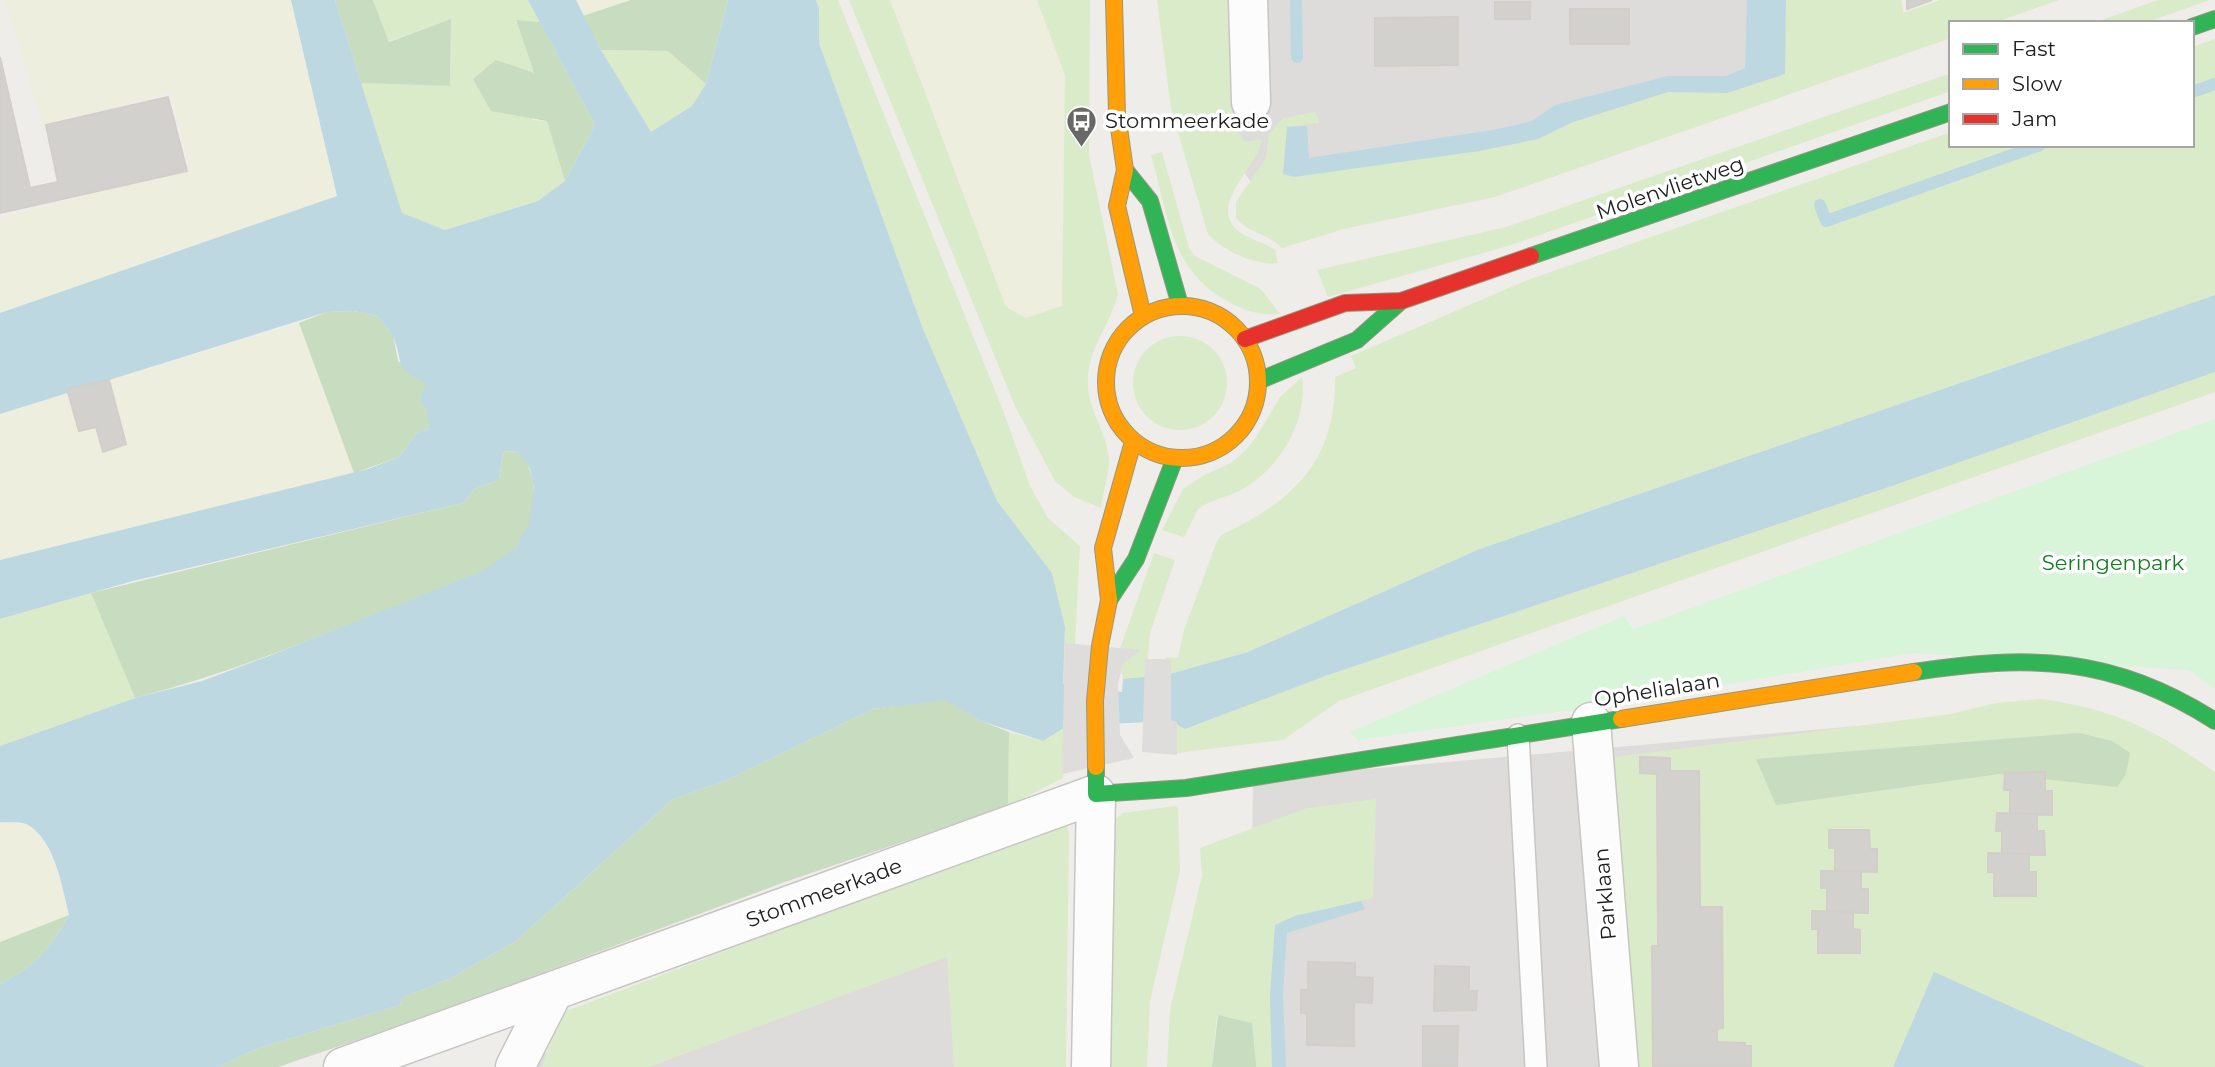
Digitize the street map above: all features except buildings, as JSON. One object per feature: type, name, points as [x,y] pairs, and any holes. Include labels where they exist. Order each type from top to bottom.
[{"type":"street","points":[[1114,0],[1117,114],[1125,170],[1117,206],[1143,316]]},
{"type":"street","points":[[1248,0],[1251,102]]},
{"type":"street","points":[[2194,26],[2215,19]]},
{"type":"street","name":"Molenvlietweg","points":[[1245,339],[1345,303],[1401,301],[1949,113]]},
{"type":"street","points":[[1125,170],[1150,201],[1180,305]]},
{"type":"street","name":"Molenvlietweg","points":[[1258,382],[1357,340],[1401,301]]},
{"type":"street","points":[[1180,305],[1216,314],[1245,339],[1252,352],[1258,382],[1250,416],[1233,438],[1211,453],[1175,458],[1146,450],[1133,442],[1119,426],[1110,408],[1105,387],[1107,366],[1114,346],[1126,329],[1143,316],[1160,308],[1180,305]]},
{"type":"street","points":[[1091,1067],[1095,780],[1100,646],[1109,600],[1103,548],[1133,442]]},
{"type":"street","points":[[1109,600],[1136,559],[1175,458]]},
{"type":"street","name":"Ophelialaan","points":[[1095,780],[1186,788],[1961,665],[2018,661],[2084,664],[2147,682],[2215,720]]},
{"type":"street","name":"Parklaan","points":[[1591,722],[1619,1067]]},
{"type":"street","name":"Stommeerkade","points":[[342,1067],[553,992],[1095,780]]},
{"type":"street","points":[[515,1067],[553,992]]},
{"type":"lane","points":[[1518,735],[1536,1067]]},
{"type":"shaded area","points":[[1197,0],[1762,0],[1760,97],[1267,203],[1195,108]]},
{"type":"shaded area","points":[[2075,707],[2215,1067],[1249,1067],[1253,779]]},
{"type":"shaded area","points":[[927,913],[973,940],[976,1067],[506,1067]]},
{"type":"green space","points":[[5,0],[291,0],[337,196],[0,313],[0,218],[189,169],[171,91],[44,129]]},
{"type":"green space","points":[[335,0],[373,0],[389,42],[451,19],[450,86],[361,83]]},
{"type":"green space","points":[[373,0],[528,0],[540,22],[516,21],[534,74],[532,120],[547,121],[565,181],[538,201],[445,230],[402,214],[361,83],[450,86],[451,19],[389,41]]},
{"type":"green space","points":[[576,0],[631,0],[583,16]]},
{"type":"green space","points":[[631,0],[728,0],[706,84],[668,51],[601,50],[583,16]]},
{"type":"green space","points":[[816,0],[838,0],[1004,413],[1030,486],[1048,518],[1080,546],[1073,684],[1063,684],[1065,627],[1052,573],[997,501],[923,329],[819,43],[819,9]]},
{"type":"green space","points":[[849,0],[890,0],[1006,307],[1026,318],[1062,306],[1065,75],[1037,0],[1090,0],[1089,155],[1118,294],[1093,355],[1088,376],[1090,398],[1109,460],[1101,508],[1074,497],[1055,481],[1015,406]]},
{"type":"green space","points":[[890,0],[1037,0],[1065,75],[1062,307],[1026,318],[1006,307]]},
{"type":"green space","points":[[1157,0],[1237,0],[1238,133],[1245,142],[1262,139],[1259,150],[1232,196],[1228,207],[1229,218],[1240,232],[1275,250],[1278,263],[1260,262],[1240,256],[1208,234],[1171,109]]},
{"type":"green space","points":[[1786,0],[1902,0],[1903,13],[1940,0],[2059,0],[2000,21],[1949,21],[1949,39],[1495,197],[1344,229],[1282,248],[1236,218],[1236,202],[1266,158],[1269,134],[1283,118],[1316,112],[1319,123],[1287,127],[1284,174],[1294,176],[1479,151],[1538,139],[1573,122],[1668,92],[1784,74]]},
{"type":"green space","points":[[2158,0],[2210,0],[2151,21],[2099,21]]},
{"type":"green space","points":[[516,20],[540,22],[595,125],[565,181],[547,121],[491,111],[473,79],[496,60],[534,73]]},
{"type":"green space","points":[[2215,39],[2215,295],[1477,550],[1248,652],[1166,675],[1166,657],[1178,658],[1184,630],[1217,541],[1221,535],[1270,508],[1306,475],[1319,455],[1328,432],[1335,377],[1356,368],[1351,356],[1525,281],[1949,133],[1949,147],[2194,147],[2194,46]]},
{"type":"green space","points":[[601,50],[668,51],[706,84],[692,106],[651,133]]},
{"type":"green space","points":[[1949,74],[1949,92],[1508,246],[1328,297],[1317,270],[1506,227]]},
{"type":"green space","points":[[1162,152],[1189,248],[1195,256],[1261,289],[1280,314],[1253,312],[1235,305],[1209,289],[1194,274],[1174,239],[1162,198],[1151,155]]},
{"type":"green space","points":[[353,311],[378,316],[393,336],[398,361],[427,383],[429,429],[416,434],[399,457],[354,473],[299,323],[327,312]]},
{"type":"green space","points":[[299,323],[354,473],[0,560],[0,414]]},
{"type":"green space","points":[[1180,336],[1198,340],[1213,350],[1223,365],[1227,383],[1223,401],[1213,416],[1198,426],[1180,430],[1162,426],[1147,416],[1137,401],[1133,383],[1137,365],[1147,350],[1162,340]]},
{"type":"green space","points":[[2215,372],[2215,392],[1339,701],[1283,740],[1177,753],[1177,725],[1185,729],[1328,675],[1895,485]]},
{"type":"green space","points":[[1302,377],[1301,410],[1296,426],[1280,455],[1269,468],[1243,489],[1198,509],[1184,537],[1162,530],[1183,489],[1204,475],[1231,463],[1245,451],[1280,397]]},
{"type":"green space","name":"Seringenpark","points":[[2215,419],[2215,689],[2189,670],[1913,653],[1592,707],[1358,740],[1350,732],[1624,616],[1633,629]]},
{"type":"green space","points":[[503,451],[518,452],[526,462],[534,487],[534,500],[529,527],[523,539],[515,549],[490,568],[461,582],[302,643],[203,678],[135,698],[91,593],[463,503],[474,489],[499,480]]},
{"type":"green space","points":[[1154,553],[1175,560],[1150,633],[1146,679],[1123,679],[1118,654]]},
{"type":"green space","points":[[91,593],[135,698],[0,746],[0,619]]},
{"type":"green space","points":[[946,699],[981,721],[1009,732],[1008,806],[782,883],[433,1014],[278,1067],[218,1067],[256,1049],[400,1005],[402,998],[451,978],[516,941],[673,799],[725,781],[873,709]]},
{"type":"green space","points":[[2040,699],[2112,715],[2153,733],[2215,772],[2215,1067],[2145,1067],[1934,972],[1893,1067],[1623,1067],[1615,757],[1951,714],[1996,703]],"holes":[[[2079,733],[2052,778],[1999,774],[1776,805],[1756,759]]]},
{"type":"green space","points":[[1067,726],[1063,778],[1008,806],[1009,732],[1043,741]]},
{"type":"green space","points":[[2079,733],[2112,741],[2130,753],[2126,774],[2117,787],[1999,774],[1776,805],[1756,759]]},
{"type":"green space","points":[[1376,799],[1373,898],[1295,916],[1275,925],[1270,996],[1272,1067],[1256,1067],[1252,1023],[1217,1015],[1212,1067],[1167,1067],[1170,1010],[1202,876],[1200,848],[1307,808]]},
{"type":"green space","points":[[1175,806],[1178,808],[1180,871],[1150,1001],[1147,1067],[1106,1067],[1113,821],[1123,813]]},
{"type":"green space","points":[[0,822],[27,824],[45,842],[62,883],[69,915],[0,942]]},
{"type":"green space","points":[[1066,822],[1069,834],[1066,1067],[954,1067],[947,957],[649,1067],[542,1067],[561,1013]]},
{"type":"green space","points":[[69,915],[56,937],[32,964],[0,984],[0,942]]},
{"type":"green space","points":[[1218,1015],[1252,1023],[1256,1067],[1212,1067]]},
{"type":"water","points":[[291,0],[335,0],[402,213],[445,230],[538,201],[565,181],[595,125],[528,0],[576,0],[601,50],[651,132],[692,106],[706,84],[728,0],[816,0],[819,9],[819,43],[923,329],[997,501],[1052,573],[1065,627],[1063,684],[1122,692],[1123,679],[1166,675],[1248,652],[1477,550],[2215,295],[2215,372],[1895,485],[1328,675],[1185,729],[1170,721],[1067,726],[1043,741],[981,721],[946,700],[873,709],[725,781],[673,799],[516,941],[451,978],[402,998],[400,1005],[256,1049],[218,1067],[0,1067],[0,984],[41,956],[69,915],[56,865],[45,842],[28,825],[0,822],[0,746],[135,698],[202,681],[483,571],[516,548],[529,523],[534,488],[530,469],[518,452],[503,451],[499,480],[474,489],[463,503],[133,581],[0,619],[0,560],[368,469],[399,457],[416,434],[429,429],[427,410],[420,399],[426,383],[403,368],[392,335],[378,316],[353,311],[327,312],[0,414],[0,313],[337,196]]},
{"type":"water","points":[[1747,0],[1786,0],[1785,74],[1727,93],[1668,92],[1573,122],[1538,139],[1479,151],[1294,177],[1283,174],[1287,127],[1307,126],[1309,158],[1498,129],[1532,121],[1555,105],[1668,76],[1726,76],[1745,68]]},
{"type":"water","points":[[1361,901],[1365,909],[1287,933],[1283,993],[1286,1067],[1272,1067],[1270,996],[1275,925],[1295,916]]},
{"type":"water","points":[[1934,972],[2145,1067],[1893,1067]]},
{"type":"pier","points":[[1065,643],[1141,650],[1123,664],[1118,683],[1120,735],[1134,758],[1062,774]]},
{"type":"pier","points":[[1145,659],[1171,659],[1171,720],[1177,722],[1177,755],[1142,752]]},
{"type":"waterway","points":[[1296,0],[1297,57]]},
{"type":"waterway","points":[[2194,91],[2215,84]]},
{"type":"waterway","points":[[1820,205],[1826,221],[2034,147]]},
{"type":"traffic: fast","points":[[2194,26],[2215,19]]},
{"type":"traffic: fast","points":[[1531,256],[1949,113]]},
{"type":"traffic: fast","points":[[1125,170],[1150,201],[1180,305]]},
{"type":"traffic: fast","points":[[1258,381],[1357,340],[1401,301]]},
{"type":"traffic: fast","points":[[1109,600],[1136,559],[1175,458]]},
{"type":"traffic: fast","points":[[1914,672],[1996,663],[2070,665],[2142,683],[2178,699],[2215,721]]},
{"type":"traffic: fast","points":[[1096,767],[1096,794],[1186,788],[1621,719]]},
{"type":"traffic: slow","points":[[1114,0],[1117,114],[1125,170],[1117,206],[1143,316]]},
{"type":"traffic: slow","points":[[1182,306],[1211,312],[1236,328],[1252,353],[1258,382],[1252,411],[1236,436],[1211,452],[1182,458],[1153,452],[1128,436],[1112,411],[1106,382],[1112,353],[1128,328],[1153,312],[1182,306]]},
{"type":"traffic: slow","points":[[1096,767],[1095,701],[1100,646],[1109,600],[1103,548],[1133,442]]},
{"type":"traffic: slow","points":[[1621,719],[1914,672]]},
{"type":"traffic: jam","points":[[1245,339],[1345,303],[1401,301],[1531,256]]},
{"type":"place","name":"Stommeerkade","points":[[1082,148]]}]
